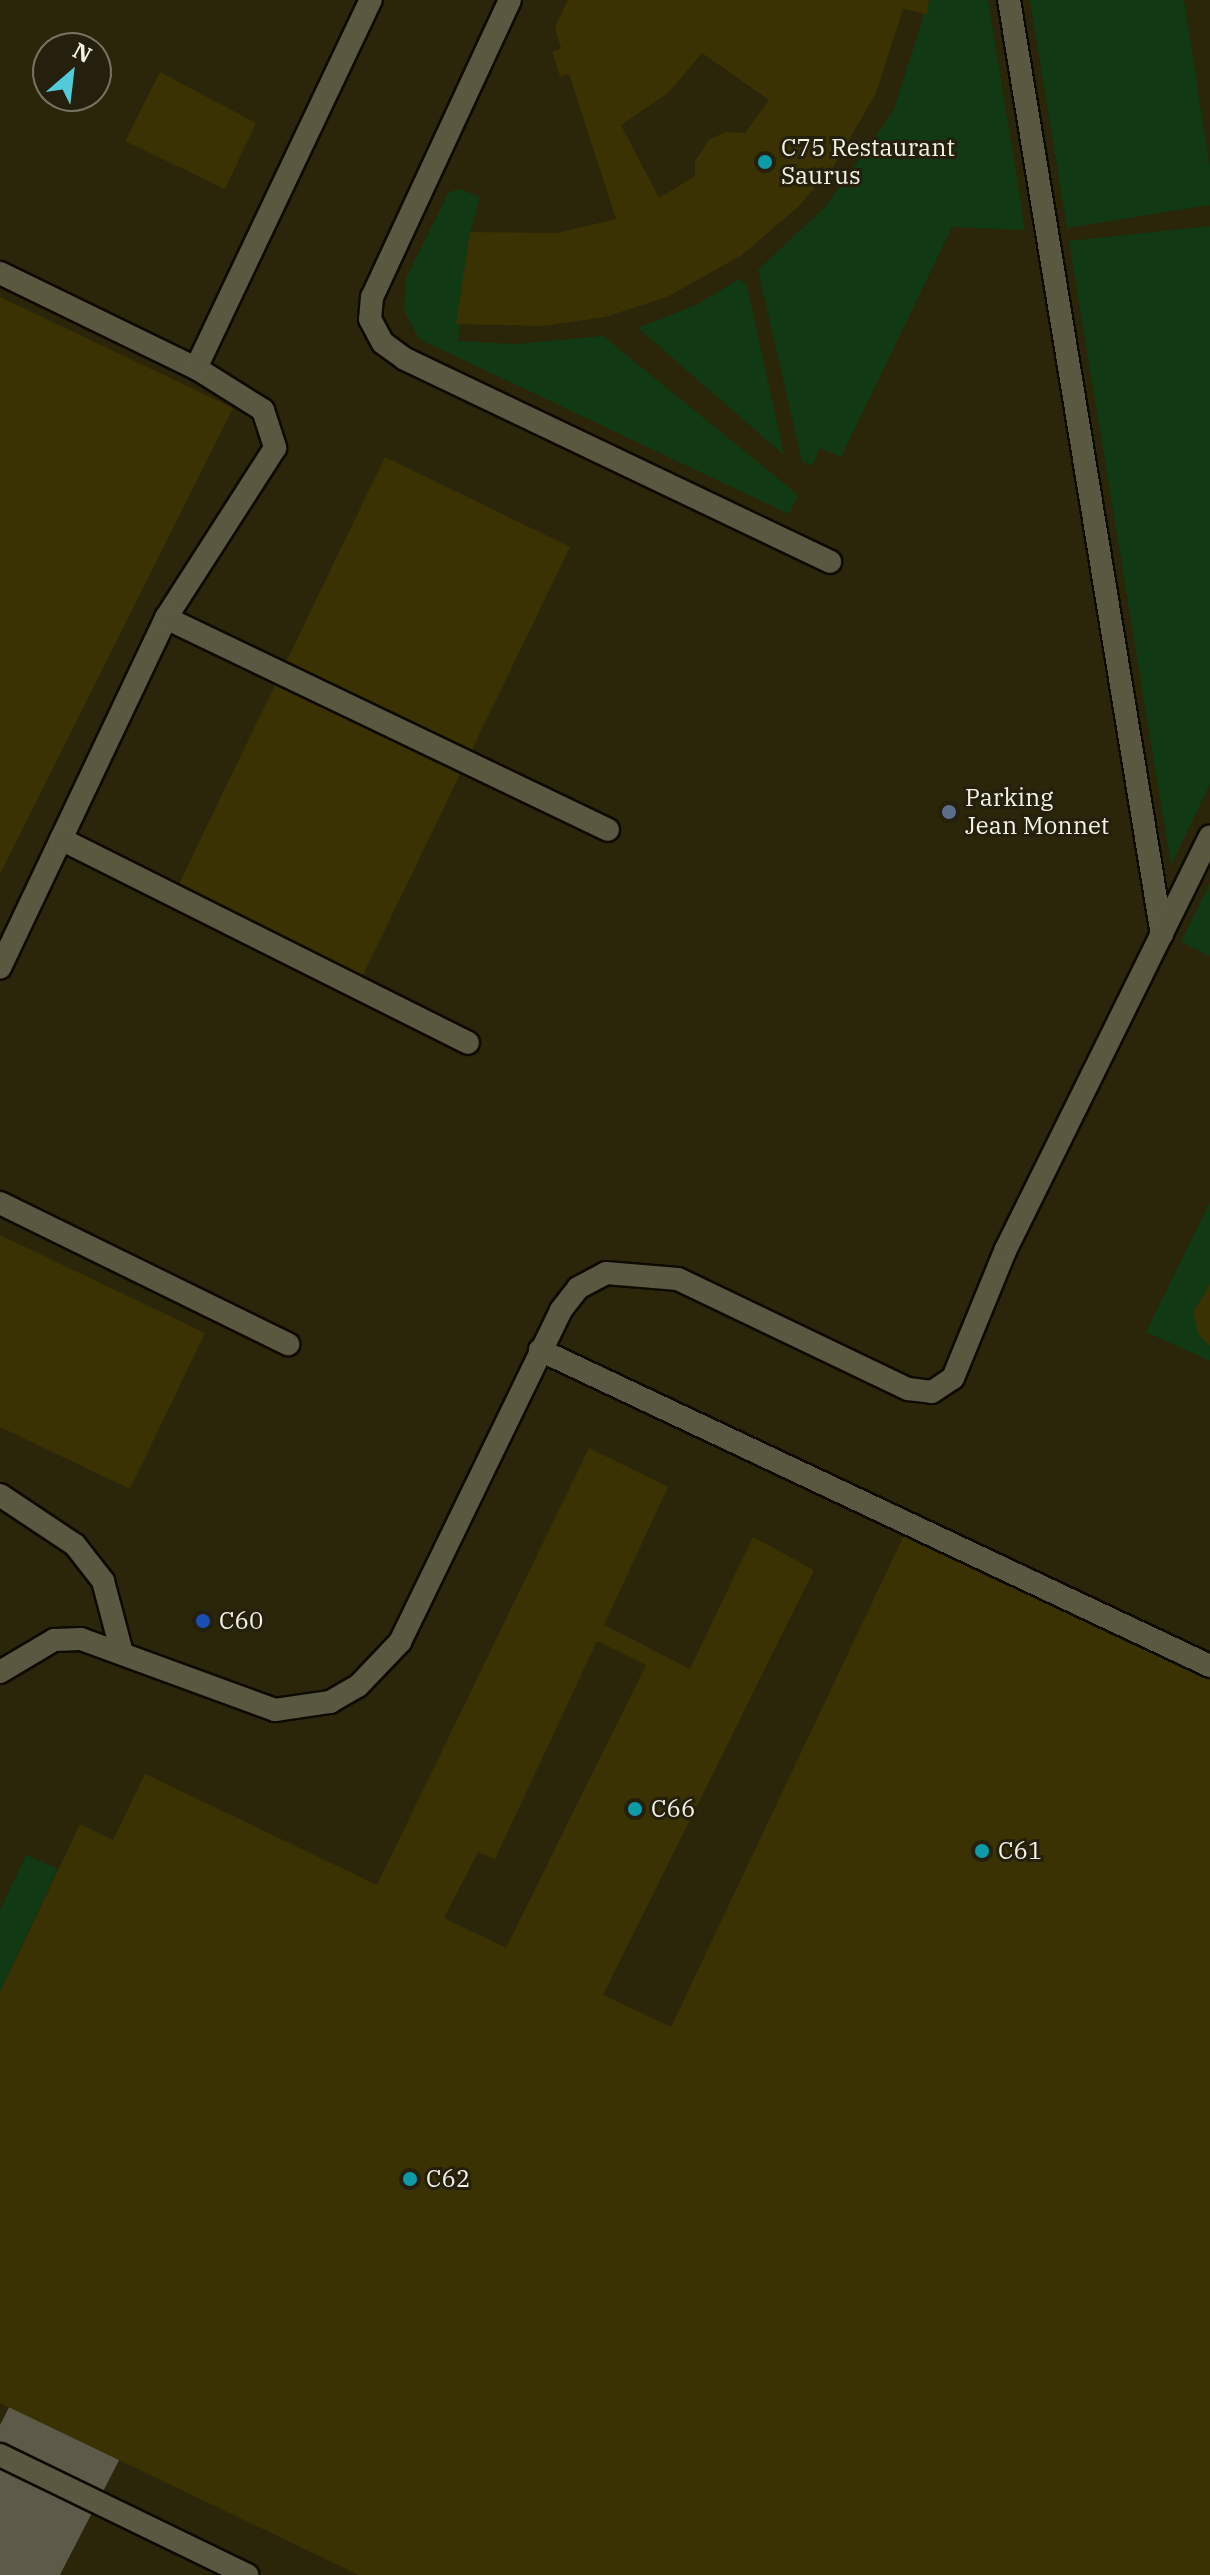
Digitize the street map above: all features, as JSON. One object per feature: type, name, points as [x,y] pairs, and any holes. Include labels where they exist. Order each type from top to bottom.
[{"type":"lane","points":[[196,368],[371,0]]},
{"type":"lane","points":[[510,0],[372,297],[370,319],[383,343],[405,359],[830,562]]},
{"type":"lane","points":[[1009,0],[1162,935]]},
{"type":"lane","points":[[0,273],[196,368],[263,410],[275,448],[166,618],[0,968]]},
{"type":"lane","points":[[166,618],[608,830]]},
{"type":"lane","points":[[0,1672],[54,1640],[81,1639],[275,1710],[330,1702],[358,1686],[400,1642],[540,1350],[578,1288],[606,1273],[641,1272],[678,1279],[908,1389],[932,1392],[953,1378],[1006,1249],[1210,837]]},
{"type":"lane","points":[[61,839],[468,1043]]},
{"type":"lane","points":[[0,1203],[288,1344]]},
{"type":"lane","points":[[540,1350],[1210,1666]]},
{"type":"lane","points":[[0,1495],[44,1519],[85,1557],[103,1581],[122,1653]]},
{"type":"lane","points":[[0,2455],[247,2575]]},
{"type":"shaded area","points":[[0,0],[1210,0],[1210,2575],[0,2575]]},
{"type":"green space","points":[[929,0],[988,0],[1025,230],[952,227],[841,457],[820,448],[812,466],[802,461],[758,270],[826,206],[893,112]]},
{"type":"green space","points":[[1030,0],[1184,0],[1210,169],[1210,205],[1067,228]]},
{"type":"green space","points":[[460,189],[480,197],[470,232],[458,341],[516,344],[603,336],[798,495],[789,514],[419,339],[404,310],[406,278],[449,192]]},
{"type":"green space","points":[[1210,226],[1210,784],[1171,865],[1069,241]]},
{"type":"green space","points":[[739,279],[747,286],[784,455],[638,328],[696,305]]},
{"type":"green space","points":[[1210,883],[1210,956],[1181,942]]},
{"type":"green space","points":[[1210,1202],[1210,1361],[1146,1332]]},
{"type":"green space","points":[[26,1855],[58,1869],[0,1992],[0,1910]]},
{"type":"building","name":"C75 Restaurant Saurus","points":[[568,0],[929,0],[927,14],[903,9],[876,93],[835,164],[798,207],[742,255],[667,297],[605,317],[543,326],[456,324],[470,232],[557,233],[616,219],[569,74],[560,76],[552,52],[561,48],[555,27]],"holes":[[[702,53],[769,100],[745,133],[725,132],[709,140],[695,161],[695,176],[659,198],[621,125],[668,93]]]},
{"type":"building","points":[[160,72],[256,123],[225,189],[125,141]]},
{"type":"building","points":[[0,297],[233,408],[0,874]]},
{"type":"building","points":[[385,457],[570,547],[361,979],[176,890]]},
{"type":"building","points":[[0,1235],[205,1333],[130,1489],[0,1427]]},
{"type":"building","points":[[1210,1284],[1210,1346],[1199,1335],[1193,1312]]},
{"type":"building","points":[[589,1448],[668,1487],[604,1625],[690,1669],[753,1537],[814,1570],[603,1995],[671,2027],[906,1531],[1210,1676],[1210,2575],[359,2575],[0,2403],[0,1992],[80,1824],[113,1840],[145,1774],[377,1885]],"holes":[[[597,1641],[646,1665],[506,1948],[444,1918],[478,1852],[495,1859]]]},
{"type":"taxiway","points":[[0,2558],[64,2434]]},
{"type":"place","name":"C75 Restaurant Saurus","points":[[765,162]]},
{"type":"place","name":"Parking Jean Monnet","points":[[949,812]]},
{"type":"place","name":"C60","points":[[203,1621]]},
{"type":"place","name":"C66","points":[[635,1809]]},
{"type":"place","name":"C61","points":[[982,1851]]},
{"type":"place","name":"C62","points":[[410,2179]]}]
